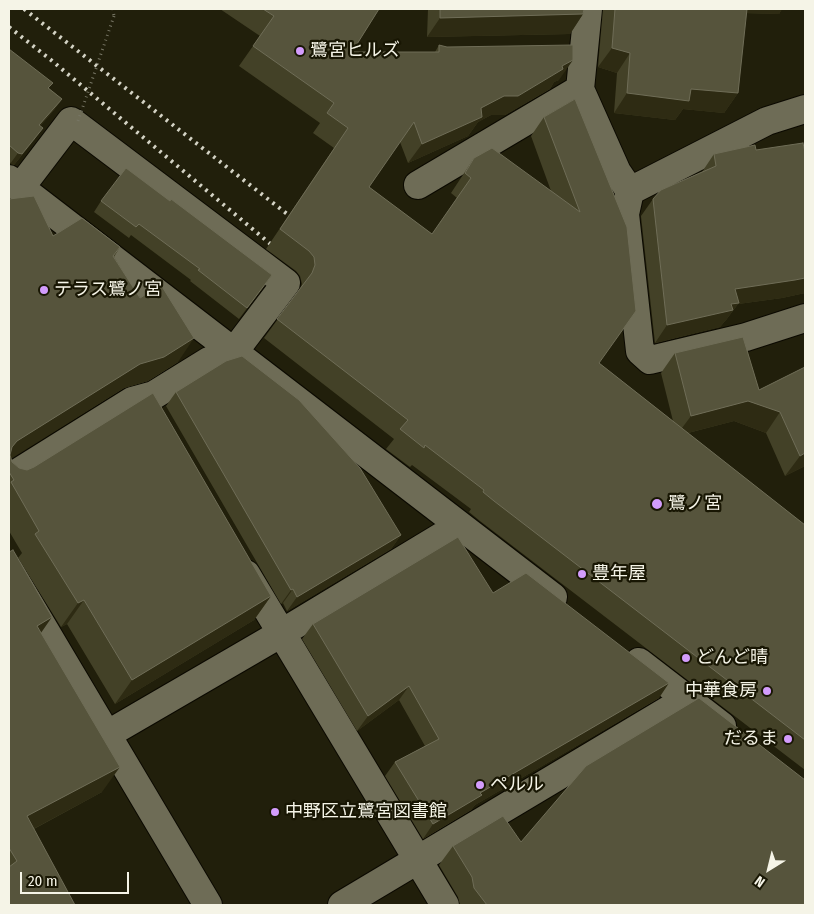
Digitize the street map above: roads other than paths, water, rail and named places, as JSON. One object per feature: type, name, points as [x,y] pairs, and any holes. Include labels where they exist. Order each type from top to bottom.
[{"type":"street","points":[[588,9],[573,49],[580,89],[617,172],[630,191],[625,214],[640,352],[650,360],[746,337],[805,318]]},
{"type":"street","points":[[418,185],[580,89]]},
{"type":"street","points":[[630,191],[767,121],[805,109]]},
{"type":"street","points":[[9,478],[132,401],[154,394],[209,361],[233,353],[286,283],[71,121],[15,184],[233,353],[569,610]]},
{"type":"street","points":[[144,398],[158,423]]},
{"type":"street","points":[[108,734],[280,634],[459,526]]},
{"type":"street","points":[[232,550],[280,634],[445,905]]},
{"type":"street","points":[[9,570],[208,905]]},
{"type":"street","points":[[616,645],[742,741]]},
{"type":"street","points":[[342,905],[687,699]]},
{"type":"railway","points":[[24,9],[300,224]]},
{"type":"railway","points":[[9,27],[280,252]]},
{"type":"place","name":"鷺宮ヒルズ","points":[[300,51]]},
{"type":"place","name":"テラス鷺ノ宮","points":[[44,290]]},
{"type":"place","name":"鷺ノ宮","points":[[657,504]]},
{"type":"place","name":"豊年屋","points":[[582,574]]},
{"type":"place","name":"どんど晴","points":[[686,658]]},
{"type":"place","name":"中華食房","points":[[767,691]]},
{"type":"place","name":"だるま","points":[[788,739]]},
{"type":"place","name":"ペルル","points":[[480,785]]},
{"type":"place","name":"中野区立鷺宮図書館","points":[[275,812]]}]
